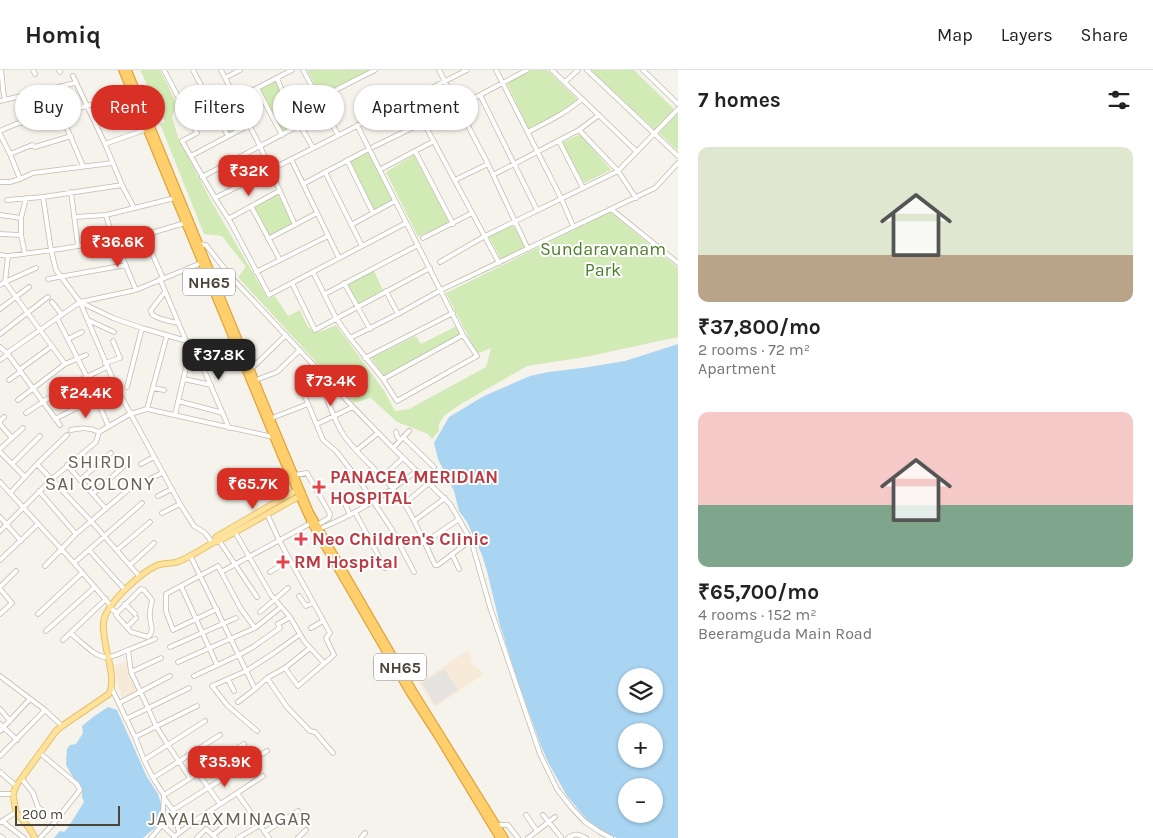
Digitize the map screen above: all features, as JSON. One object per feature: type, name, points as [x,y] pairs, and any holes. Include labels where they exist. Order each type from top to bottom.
[{"type":"highway","name":"NH65","points":[[122,70],[128,85]]},
{"type":"highway","name":"NH65","points":[[128,70],[159,150],[175,198],[242,360],[257,390],[273,437],[297,494],[409,692],[499,838]]},
{"type":"highway","name":"NH65","points":[[147,130],[159,150]]},
{"type":"highway","name":"NH65","points":[[162,159],[200,244],[256,380],[257,390]]},
{"type":"highway","name":"NH65","points":[[260,398],[272,418],[316,526],[346,580],[505,838]]},
{"type":"main road","points":[[215,541],[267,514],[297,494]]},
{"type":"main road","points":[[34,838],[30,829],[16,812],[13,794],[16,786],[56,731],[109,694],[112,689],[112,676],[103,624],[105,616],[111,607],[125,590],[158,565],[178,562],[297,494]]},
{"type":"street","points":[[1,70],[2,100],[76,83]]},
{"type":"street","points":[[164,70],[197,133],[182,141],[228,218],[269,295],[406,223]]},
{"type":"street","points":[[193,70],[228,136]]},
{"type":"street","points":[[221,70],[229,85]]},
{"type":"street","points":[[225,78],[240,70]]},
{"type":"street","points":[[263,85],[292,70]]},
{"type":"street","points":[[303,70],[311,85]]},
{"type":"street","points":[[344,86],[375,70]]},
{"type":"street","points":[[439,70],[446,85]]},
{"type":"street","points":[[436,85],[467,70]]},
{"type":"street","points":[[496,70],[561,198],[573,226]]},
{"type":"street","points":[[527,70],[480,95],[537,210]]},
{"type":"street","points":[[552,70],[636,152]]},
{"type":"street","points":[[565,82],[578,70]]},
{"type":"street","points":[[587,70],[678,156]]},
{"type":"street","points":[[643,70],[678,104]]},
{"type":"street","points":[[73,76],[134,208]]},
{"type":"street","points":[[277,78],[280,85]]},
{"type":"street","points":[[674,100],[678,94]]},
{"type":"street","points":[[263,99],[282,134]]},
{"type":"street","points":[[528,132],[573,108],[582,99]]},
{"type":"street","points":[[81,107],[91,105]]},
{"type":"street","points":[[440,262],[514,221],[618,171],[678,110]]},
{"type":"street","points":[[493,175],[579,130],[599,116]]},
{"type":"street","points":[[15,125],[0,133],[20,179]]},
{"type":"street","points":[[215,198],[354,127]]},
{"type":"street","points":[[68,130],[83,166]]},
{"type":"street","points":[[105,144],[147,130]]},
{"type":"street","points":[[191,156],[239,130]]},
{"type":"street","points":[[252,130],[295,224]]},
{"type":"street","points":[[202,177],[290,130]]},
{"type":"street","points":[[303,130],[313,148]]},
{"type":"street","points":[[335,130],[338,135]]},
{"type":"street","points":[[313,272],[336,318],[397,401],[477,356],[464,335],[406,223],[371,148],[360,130]]},
{"type":"street","points":[[303,184],[408,130]]},
{"type":"street","points":[[428,130],[499,262]]},
{"type":"street","points":[[470,130],[528,249]]},
{"type":"street","points":[[579,130],[618,171],[636,198]]},
{"type":"street","points":[[10,154],[32,145],[35,147],[70,136]]},
{"type":"street","points":[[383,168],[434,141]]},
{"type":"street","points":[[559,141],[583,188]]},
{"type":"street","points":[[415,151],[453,224]]},
{"type":"street","points":[[291,160],[339,258]]},
{"type":"street","points":[[347,160],[373,213]]},
{"type":"street","points":[[0,182],[10,182],[34,173],[112,163]]},
{"type":"street","points":[[350,338],[441,290],[655,188],[678,163]]},
{"type":"street","points":[[455,180],[488,164]]},
{"type":"street","points":[[325,172],[362,246]]},
{"type":"street","points":[[7,200],[122,185]]},
{"type":"street","points":[[228,218],[279,191]]},
{"type":"street","points":[[71,192],[78,246]]},
{"type":"street","points":[[43,196],[56,270],[80,302],[106,365],[130,414],[194,526],[215,541],[235,564],[257,597]]},
{"type":"street","points":[[25,254],[21,235],[21,218],[26,198]]},
{"type":"street","points":[[74,217],[106,215],[175,198]]},
{"type":"street","points":[[351,225],[395,201]]},
{"type":"street","points":[[251,206],[280,260]]},
{"type":"street","points":[[611,209],[678,263]]},
{"type":"street","points":[[268,239],[317,213]]},
{"type":"street","points":[[423,238],[472,213]]},
{"type":"street","points":[[0,215],[21,218]]},
{"type":"street","points":[[106,215],[114,240],[136,290]]},
{"type":"street","points":[[0,256],[25,254],[144,235],[185,223]]},
{"type":"street","points":[[0,234],[21,235]]},
{"type":"street","points":[[144,235],[186,341]]},
{"type":"street","points":[[256,272],[328,236]]},
{"type":"street","points":[[200,244],[206,245],[232,278],[353,407],[450,504],[471,540],[490,607],[540,754],[557,789],[571,807],[585,822],[611,838]]},
{"type":"street","points":[[325,294],[418,245]]},
{"type":"street","points":[[8,256],[5,282],[65,364]]},
{"type":"street","points":[[0,360],[80,302],[136,290],[202,263]]},
{"type":"street","points":[[48,279],[126,265]]},
{"type":"street","points":[[0,285],[36,268]]},
{"type":"street","points":[[292,283],[315,330],[430,268]]},
{"type":"street","points":[[213,276],[222,273],[232,278]]},
{"type":"street","points":[[344,284],[370,328]]},
{"type":"street","points":[[0,309],[29,287]]},
{"type":"street","points":[[386,291],[398,314]]},
{"type":"street","points":[[165,292],[151,312],[156,316],[178,323]]},
{"type":"street","points":[[0,334],[48,297]]},
{"type":"street","points":[[52,302],[62,315]]},
{"type":"street","points":[[80,302],[113,318],[223,352],[230,360],[242,360]]},
{"type":"street","points":[[365,358],[453,313]]},
{"type":"street","points":[[57,318],[108,425]]},
{"type":"street","points":[[88,320],[114,332]]},
{"type":"street","points":[[128,387],[142,328]]},
{"type":"street","points":[[68,339],[82,332]]},
{"type":"street","points":[[147,409],[167,335]]},
{"type":"street","points":[[251,369],[286,335]]},
{"type":"street","points":[[382,379],[464,335]]},
{"type":"street","points":[[223,352],[227,343],[233,338]]},
{"type":"street","points":[[26,413],[64,388],[87,378],[120,358],[113,342]]},
{"type":"street","points":[[175,415],[192,342]]},
{"type":"street","points":[[192,342],[229,428]]},
{"type":"street","points":[[9,380],[52,346]]},
{"type":"street","points":[[0,347],[60,425]]},
{"type":"street","points":[[256,380],[277,372],[300,350]]},
{"type":"street","points":[[18,400],[65,364],[86,355]]},
{"type":"street","points":[[184,379],[211,386]]},
{"type":"street","points":[[308,383],[301,387],[323,440],[336,452],[361,483],[391,528],[414,572]]},
{"type":"street","points":[[153,388],[164,390]]},
{"type":"street","points":[[55,419],[96,398]]},
{"type":"street","points":[[327,399],[345,437],[393,488],[404,504],[436,566],[471,540]]},
{"type":"street","points":[[178,401],[223,413]]},
{"type":"street","points":[[272,418],[308,404]]},
{"type":"street","points":[[317,424],[353,407]]},
{"type":"street","points":[[0,531],[67,465],[96,442],[99,432],[108,425],[130,414],[147,409],[273,437]]},
{"type":"street","points":[[4,416],[0,422],[12,438]]},
{"type":"street","points":[[23,428],[0,450],[25,477]]},
{"type":"street","points":[[71,430],[91,428],[99,432]]},
{"type":"street","points":[[393,448],[409,431]]},
{"type":"street","points":[[396,432],[397,436],[434,468]]},
{"type":"street","points":[[357,450],[378,433]]},
{"type":"street","points":[[10,492],[67,435]]},
{"type":"street","points":[[12,464],[40,436]]},
{"type":"street","points":[[80,480],[111,453]]},
{"type":"street","points":[[141,464],[154,457]]},
{"type":"street","points":[[390,470],[403,458]]},
{"type":"street","points":[[37,464],[92,521],[140,577]]},
{"type":"street","points":[[67,465],[106,509]]},
{"type":"street","points":[[93,494],[124,466]]},
{"type":"street","points":[[221,572],[279,540],[356,512],[374,502],[417,471]]},
{"type":"street","points":[[148,480],[162,472]]},
{"type":"street","points":[[294,475],[307,473],[330,514],[329,518],[316,526]]},
{"type":"street","points":[[0,482],[106,599],[117,613],[116,615],[131,632],[148,637],[152,633],[150,616],[152,600],[144,590],[141,589],[117,613]]},
{"type":"street","points":[[45,566],[76,534],[136,483]]},
{"type":"street","points":[[404,504],[429,483]]},
{"type":"street","points":[[158,496],[172,489]]},
{"type":"street","points":[[39,492],[76,534]]},
{"type":"street","points":[[341,495],[350,515]]},
{"type":"street","points":[[414,522],[445,498]]},
{"type":"street","points":[[74,563],[142,503]]},
{"type":"street","points":[[162,513],[180,504]]},
{"type":"street","points":[[356,512],[385,568]]},
{"type":"street","points":[[267,514],[279,540],[330,633],[326,638],[334,655],[298,686],[286,668]]},
{"type":"street","points":[[0,517],[21,540]]},
{"type":"street","points":[[424,543],[459,519]]},
{"type":"street","points":[[117,550],[150,522]]},
{"type":"street","points":[[0,560],[38,524]]},
{"type":"street","points":[[235,532],[260,578],[275,600],[290,617],[299,635],[324,663]]},
{"type":"street","points":[[130,564],[154,543]]},
{"type":"street","points":[[89,550],[125,590]]},
{"type":"street","points":[[452,554],[459,568]]},
{"type":"street","points":[[190,555],[255,689]]},
{"type":"street","points":[[270,572],[290,560]]},
{"type":"street","points":[[217,609],[173,630],[166,611],[166,594],[218,566],[241,610],[255,628]]},
{"type":"street","points":[[0,614],[12,603],[0,588],[16,571]]},
{"type":"street","points":[[38,614],[82,573]]},
{"type":"street","points":[[181,586],[217,665]]},
{"type":"street","points":[[46,631],[95,587]]},
{"type":"street","points":[[260,612],[288,588]]},
{"type":"street","points":[[299,596],[306,606],[313,602]]},
{"type":"street","points":[[63,640],[106,599]]},
{"type":"street","points":[[125,604],[135,616],[127,627]]},
{"type":"street","points":[[178,662],[255,628],[281,607]]},
{"type":"street","points":[[194,676],[239,655],[280,628],[278,624],[290,617]]},
{"type":"street","points":[[170,647],[236,618]]},
{"type":"street","points":[[311,628],[324,621]]},
{"type":"street","points":[[70,633],[94,653],[108,657],[155,638]]},
{"type":"street","points":[[257,731],[228,706],[212,686],[246,671],[299,635]]},
{"type":"street","points":[[238,702],[267,678],[286,668],[310,648]]},
{"type":"street","points":[[128,650],[131,672],[156,726],[190,778]]},
{"type":"street","points":[[131,672],[161,658]]},
{"type":"street","points":[[0,676],[45,710],[62,726]]},
{"type":"street","points":[[119,703],[170,676]]},
{"type":"street","points":[[267,678],[287,707],[310,731],[315,732],[333,753]]},
{"type":"street","points":[[228,679],[234,691]]},
{"type":"street","points":[[126,719],[189,688]]},
{"type":"street","points":[[112,689],[153,778],[173,810],[179,832]]},
{"type":"street","points":[[17,740],[1,728],[30,699]]},
{"type":"street","points":[[135,737],[197,706]]},
{"type":"street","points":[[0,709],[10,721]]},
{"type":"street","points":[[0,756],[45,710]]},
{"type":"street","points":[[144,760],[205,721]]},
{"type":"street","points":[[153,778],[220,735]]},
{"type":"street","points":[[151,838],[162,825],[164,797],[244,744]]},
{"type":"street","points":[[173,810],[267,751]]},
{"type":"street","points":[[40,838],[80,790],[77,784],[41,754]]},
{"type":"street","points":[[0,772],[16,786]]},
{"type":"street","points":[[198,773],[220,804]]},
{"type":"street","points":[[162,825],[175,837],[196,820],[262,776]]},
{"type":"street","points":[[22,779],[43,811]]},
{"type":"street","points":[[237,793],[269,838]]},
{"type":"street","points":[[0,794],[13,794]]},
{"type":"street","points":[[16,812],[1,822],[18,836],[24,838]]},
{"type":"street","points":[[265,832],[298,812]]},
{"type":"street","points":[[526,815],[537,831]]},
{"type":"street","points":[[543,815],[561,837]]},
{"type":"street","points":[[528,838],[556,817]]},
{"type":"street","points":[[197,838],[206,829],[215,836],[227,824]]},
{"type":"street","points":[[238,838],[260,824]]},
{"type":"street","points":[[497,825],[508,825],[518,838]]},
{"type":"street","points":[[298,838],[306,830]]},
{"type":"street","points":[[361,838],[365,833]]},
{"type":"street","points":[[568,838],[577,834],[586,838]]},
{"type":"shaded area","points":[[468,650],[473,664],[484,674],[435,707],[419,683]]},
{"type":"shaded area","points":[[127,662],[138,693],[122,698],[112,665]]},
{"type":"shaded area","points":[[444,669],[458,690],[435,705],[422,683]]},
{"type":"green space","name":"Sundaravanam Park","points":[[140,70],[160,70],[175,100],[175,110],[172,117],[178,137],[210,199],[268,299],[275,296],[288,316],[300,310],[313,331],[322,331],[336,325],[385,392],[395,411],[409,409],[486,367],[491,348],[477,354],[446,293],[610,212],[678,268],[678,337],[585,357],[527,366],[445,415],[439,424],[439,431],[432,439],[428,434],[397,422],[371,398],[354,403],[238,277],[246,267],[222,236],[204,234],[162,130],[165,130],[165,85],[147,85]]},
{"type":"green space","points":[[307,70],[370,70],[340,85],[315,85]]},
{"type":"green space","points":[[527,70],[547,70],[579,101],[569,109],[529,130],[506,81]]},
{"type":"green space","points":[[591,70],[634,70],[674,109],[655,130]]},
{"type":"green space","points":[[277,80],[280,85],[273,85],[273,113],[263,95],[263,87]]},
{"type":"green space","points":[[678,113],[678,151],[659,133]]},
{"type":"green space","points":[[226,130],[236,130],[228,134]]},
{"type":"green space","points":[[580,134],[611,170],[584,183],[562,143]]},
{"type":"green space","points":[[368,152],[392,200],[374,210],[350,162]]},
{"type":"green space","points":[[414,155],[449,222],[418,237],[386,172]]},
{"type":"green space","points":[[278,194],[293,224],[269,236],[253,207]]},
{"type":"green space","points":[[513,225],[526,248],[502,261],[489,237]]},
{"type":"green space","points":[[374,271],[383,290],[358,304],[347,285]]},
{"type":"green space","points":[[457,326],[461,334],[384,376],[371,358],[416,336],[421,344]]},
{"type":"water","points":[[678,344],[678,838],[617,838],[598,829],[589,822],[567,796],[541,746],[500,625],[482,555],[467,522],[459,511],[454,491],[438,459],[434,443],[449,417],[484,396],[530,376],[625,361]]},
{"type":"water","points":[[108,707],[117,710],[147,777],[158,794],[162,808],[156,827],[143,838],[54,838],[60,831],[64,832],[67,829],[84,802],[82,788],[66,765],[67,749],[70,745],[76,744],[83,733],[82,726]]},
{"type":"place","name":"PANACEA MERIDIAN HOSPITAL","points":[[319,487]]},
{"type":"place","name":"Neo Children's Clinic","points":[[301,539]]},
{"type":"place","name":"RM Hospital","points":[[283,562]]},
{"type":"district","name":"SHIRDI SAI COLONY","points":[[100,473]]},
{"type":"district","name":"JAYALAXMINAGAR","points":[[230,819]]}]
